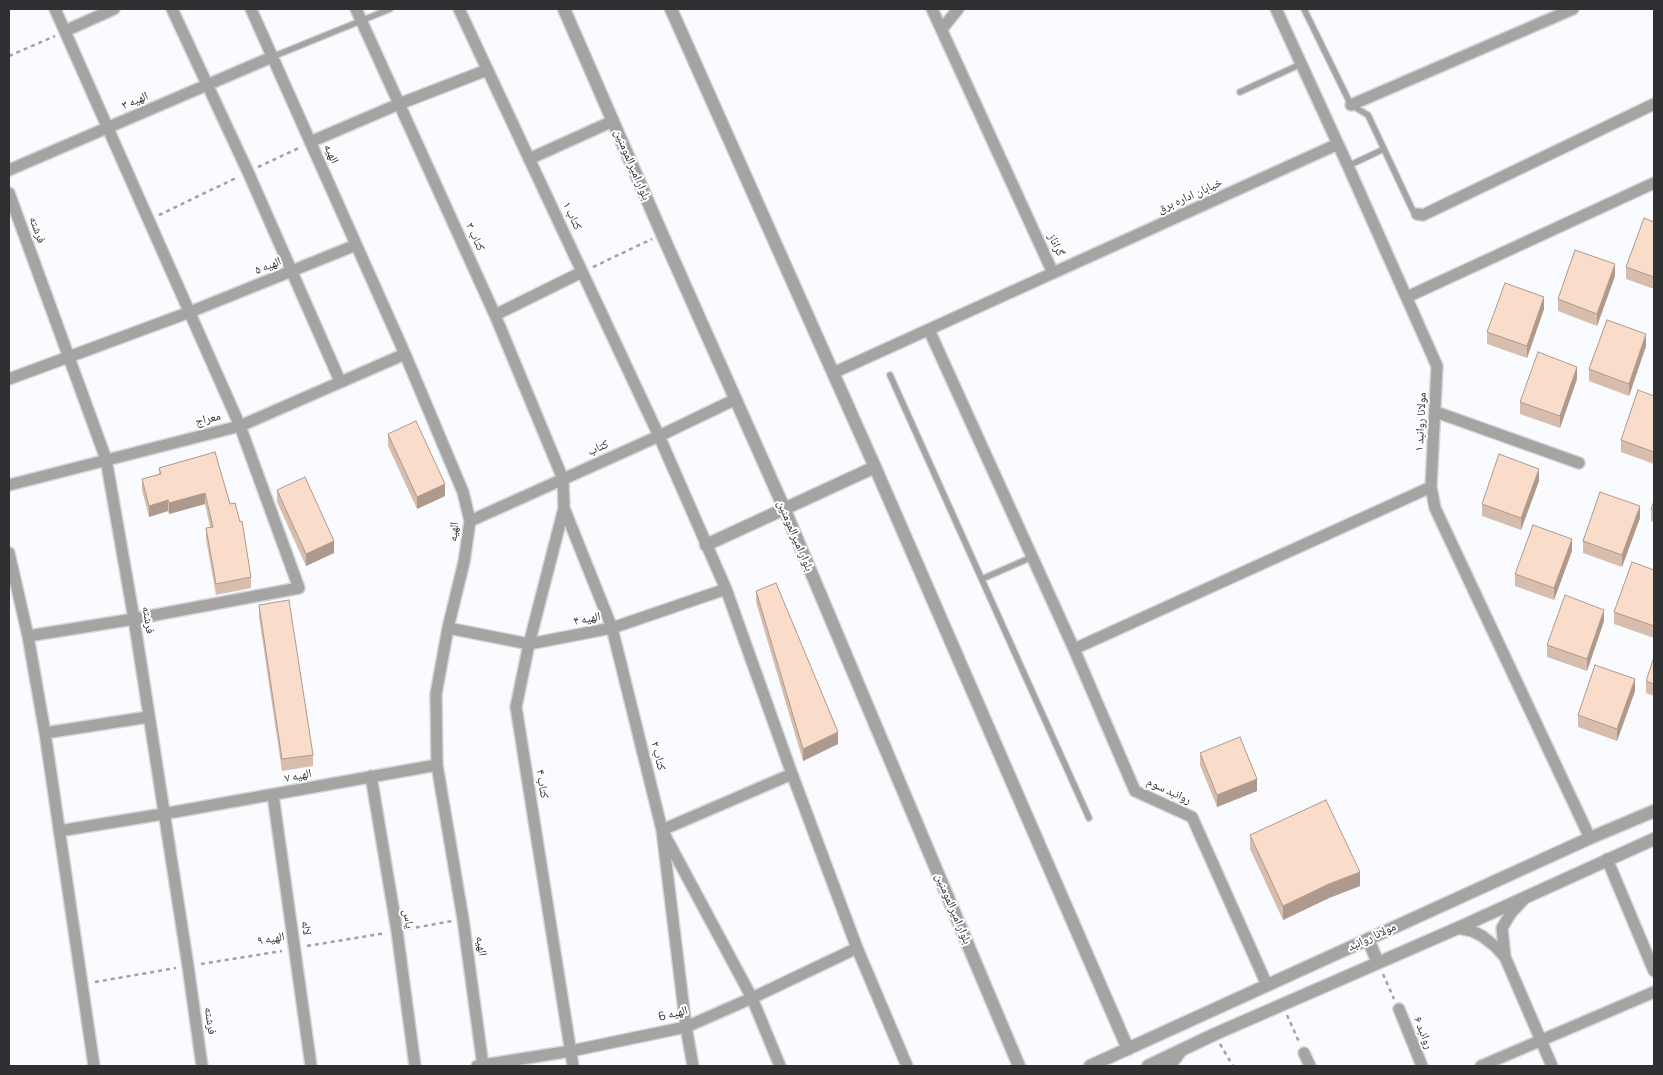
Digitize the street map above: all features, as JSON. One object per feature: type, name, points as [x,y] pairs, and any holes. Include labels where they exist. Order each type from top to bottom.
[{"type":"street","points":[[28,636],[134,619],[299,588],[240,426],[55,9]]},
{"type":"street","points":[[65,31],[114,9]]},
{"type":"street","points":[[172,9],[248,172],[340,381]]},
{"type":"street","name":"الهیه","points":[[250,9],[405,354],[463,492],[470,521],[464,562],[448,628],[436,694],[437,765],[463,919],[480,1066]]},
{"type":"street","name":"کتاب ۳","points":[[356,9],[495,315],[563,478]]},
{"type":"street","name":"کتاب ۱","points":[[459,9],[660,436],[726,589],[857,948],[907,1066]]},
{"type":"street","name":"بلوار امیرالمومنین","points":[[564,9],[784,508],[1019,1066]]},
{"type":"street","points":[[671,9],[876,467],[1128,1049]]},
{"type":"street","name":"گراناز","points":[[833,373],[1053,273],[932,9]]},
{"type":"street","points":[[942,29],[958,9]]},
{"type":"street","name":"مولانا روانبد ۱","points":[[1276,9],[1408,297],[1437,366],[1431,487],[1436,508],[1590,838]]},
{"type":"street","points":[[1351,105],[1573,9]]},
{"type":"street","name":"الهیه ۳","points":[[9,170],[272,57]]},
{"type":"street","points":[[310,142],[399,104],[488,70]]},
{"type":"street","points":[[1417,214],[1423,215],[1654,104]]},
{"type":"street","points":[[529,159],[614,121]]},
{"type":"street","name":"خیابان اداره برق","points":[[1053,273],[1338,144]]},
{"type":"street","points":[[1408,297],[1654,183]]},
{"type":"street","name":"فرشته","points":[[9,193],[106,459],[134,619],[202,1066]]},
{"type":"street","name":"الهیه ۵","points":[[9,379],[190,312],[356,245]]},
{"type":"street","points":[[495,315],[582,272]]},
{"type":"street","name":"روانبد سوم","points":[[929,330],[1074,649],[1135,791],[1192,817],[1267,986]]},
{"type":"street","name":"معراج","points":[[9,486],[106,459],[240,426],[405,354]]},
{"type":"street","name":"کتاب","points":[[470,521],[660,436],[736,399]]},
{"type":"street","points":[[1436,412],[1579,463]]},
{"type":"street","points":[[706,544],[876,467]]},
{"type":"street","points":[[563,478],[564,508]]},
{"type":"street","points":[[1074,649],[1431,487]]},
{"type":"street","name":"کتاب ۲","points":[[564,508],[612,628],[662,830],[752,998],[780,1066]]},
{"type":"street","name":"کتاب ۴","points":[[564,508],[529,644],[516,707],[573,1066]]},
{"type":"street","points":[[9,552],[28,636],[94,1066]]},
{"type":"street","name":"الهیه ۴","points":[[448,628],[529,644],[612,628],[726,589]]},
{"type":"street","points":[[44,733],[148,717]]},
{"type":"street","name":"الهیه ۷","points":[[59,831],[437,765]]},
{"type":"street","points":[[693,1066],[686,1027],[662,830],[792,774]]},
{"type":"street","name":"یاس","points":[[371,776],[397,932],[415,1066]]},
{"type":"street","name":"لاله","points":[[273,795],[311,1066]]},
{"type":"street","name":"مولانا روانبد","points":[[1090,1066],[1590,838],[1654,811]]},
{"type":"street","name":"مولانا روانبد","points":[[1148,1066],[1215,1034],[1458,928],[1654,839]]},
{"type":"street","points":[[1607,859],[1654,971]]},
{"type":"street","points":[[1526,897],[1502,928],[1506,957],[1552,1066]]},
{"type":"street","points":[[1458,928],[1472,931],[1482,936],[1506,957]]},
{"type":"street","points":[[1368,939],[1378,963]]},
{"type":"street","name":"الهیه 6","points":[[480,1066],[571,1051],[686,1027],[857,948]]},
{"type":"street","points":[[1481,1066],[1654,992]]},
{"type":"street","name":"روانبد ۶","points":[[1398,1009],[1422,1066]]},
{"type":"street","points":[[1170,1066],[1182,1050],[1174,1029]]},
{"type":"street","points":[[1304,1053],[1310,1066]]},
{"type":"lane","points":[[272,57],[390,9]]},
{"type":"lane","points":[[1304,9],[1351,105],[1368,115],[1413,211],[1417,214]]},
{"type":"lane","points":[[1240,92],[1301,64]]},
{"type":"lane","points":[[1348,166],[1384,149]]},
{"type":"lane","points":[[890,375],[1089,818]]},
{"type":"lane","points":[[982,579],[1032,557]]},
{"type":"path","points":[[9,56],[65,31]]},
{"type":"path","points":[[149,220],[310,142]]},
{"type":"path","points":[[582,272],[662,234]]},
{"type":"path","name":"الهیه ۹","points":[[82,984],[397,932],[463,919]]},
{"type":"path","points":[[1378,963],[1398,1009]]},
{"type":"path","points":[[1282,1005],[1304,1053]]},
{"type":"path","points":[[1215,1034],[1233,1066]]},
{"type":"building","points":[[1644,218],[1654,222],[1654,277],[1626,267]]},
{"type":"building","points":[[1575,250],[1615,264],[1597,314],[1558,299]]},
{"type":"building","points":[[1505,283],[1544,297],[1527,346],[1487,332]]},
{"type":"building","points":[[1607,320],[1646,334],[1629,384],[1589,369]]},
{"type":"building","points":[[1538,352],[1577,367],[1560,416],[1520,402]]},
{"type":"building","points":[[1638,390],[1654,396],[1654,452],[1621,440]]},
{"type":"building","points":[[416,421],[445,484],[417,497],[388,434]]},
{"type":"building","points":[[215,452],[230,504],[235,503],[240,522],[242,521],[251,577],[216,584],[206,528],[213,527],[205,493],[169,503],[168,500],[149,506],[142,479],[161,474],[159,468]]},
{"type":"building","points":[[1499,454],[1539,469],[1521,518],[1482,504]]},
{"type":"building","points":[[305,477],[334,541],[306,554],[277,490]]},
{"type":"building","points":[[1600,492],[1640,506],[1622,555],[1583,541]]},
{"type":"building","points":[[1533,525],[1572,539],[1554,588],[1515,574]]},
{"type":"building","points":[[1632,562],[1654,570],[1654,626],[1614,612]]},
{"type":"building","points":[[776,583],[838,732],[803,749],[756,591]]},
{"type":"building","points":[[1565,595],[1604,610],[1587,659],[1547,645]]},
{"type":"building","points":[[289,600],[313,755],[282,759],[259,605]]},
{"type":"building","points":[[1654,657],[1654,684],[1646,681]]},
{"type":"building","points":[[1595,665],[1635,679],[1617,729],[1578,715]]},
{"type":"building","points":[[1240,737],[1257,779],[1217,795],[1200,753]]},
{"type":"building","points":[[1326,800],[1360,872],[1329,884],[1283,906],[1250,835]]}]
